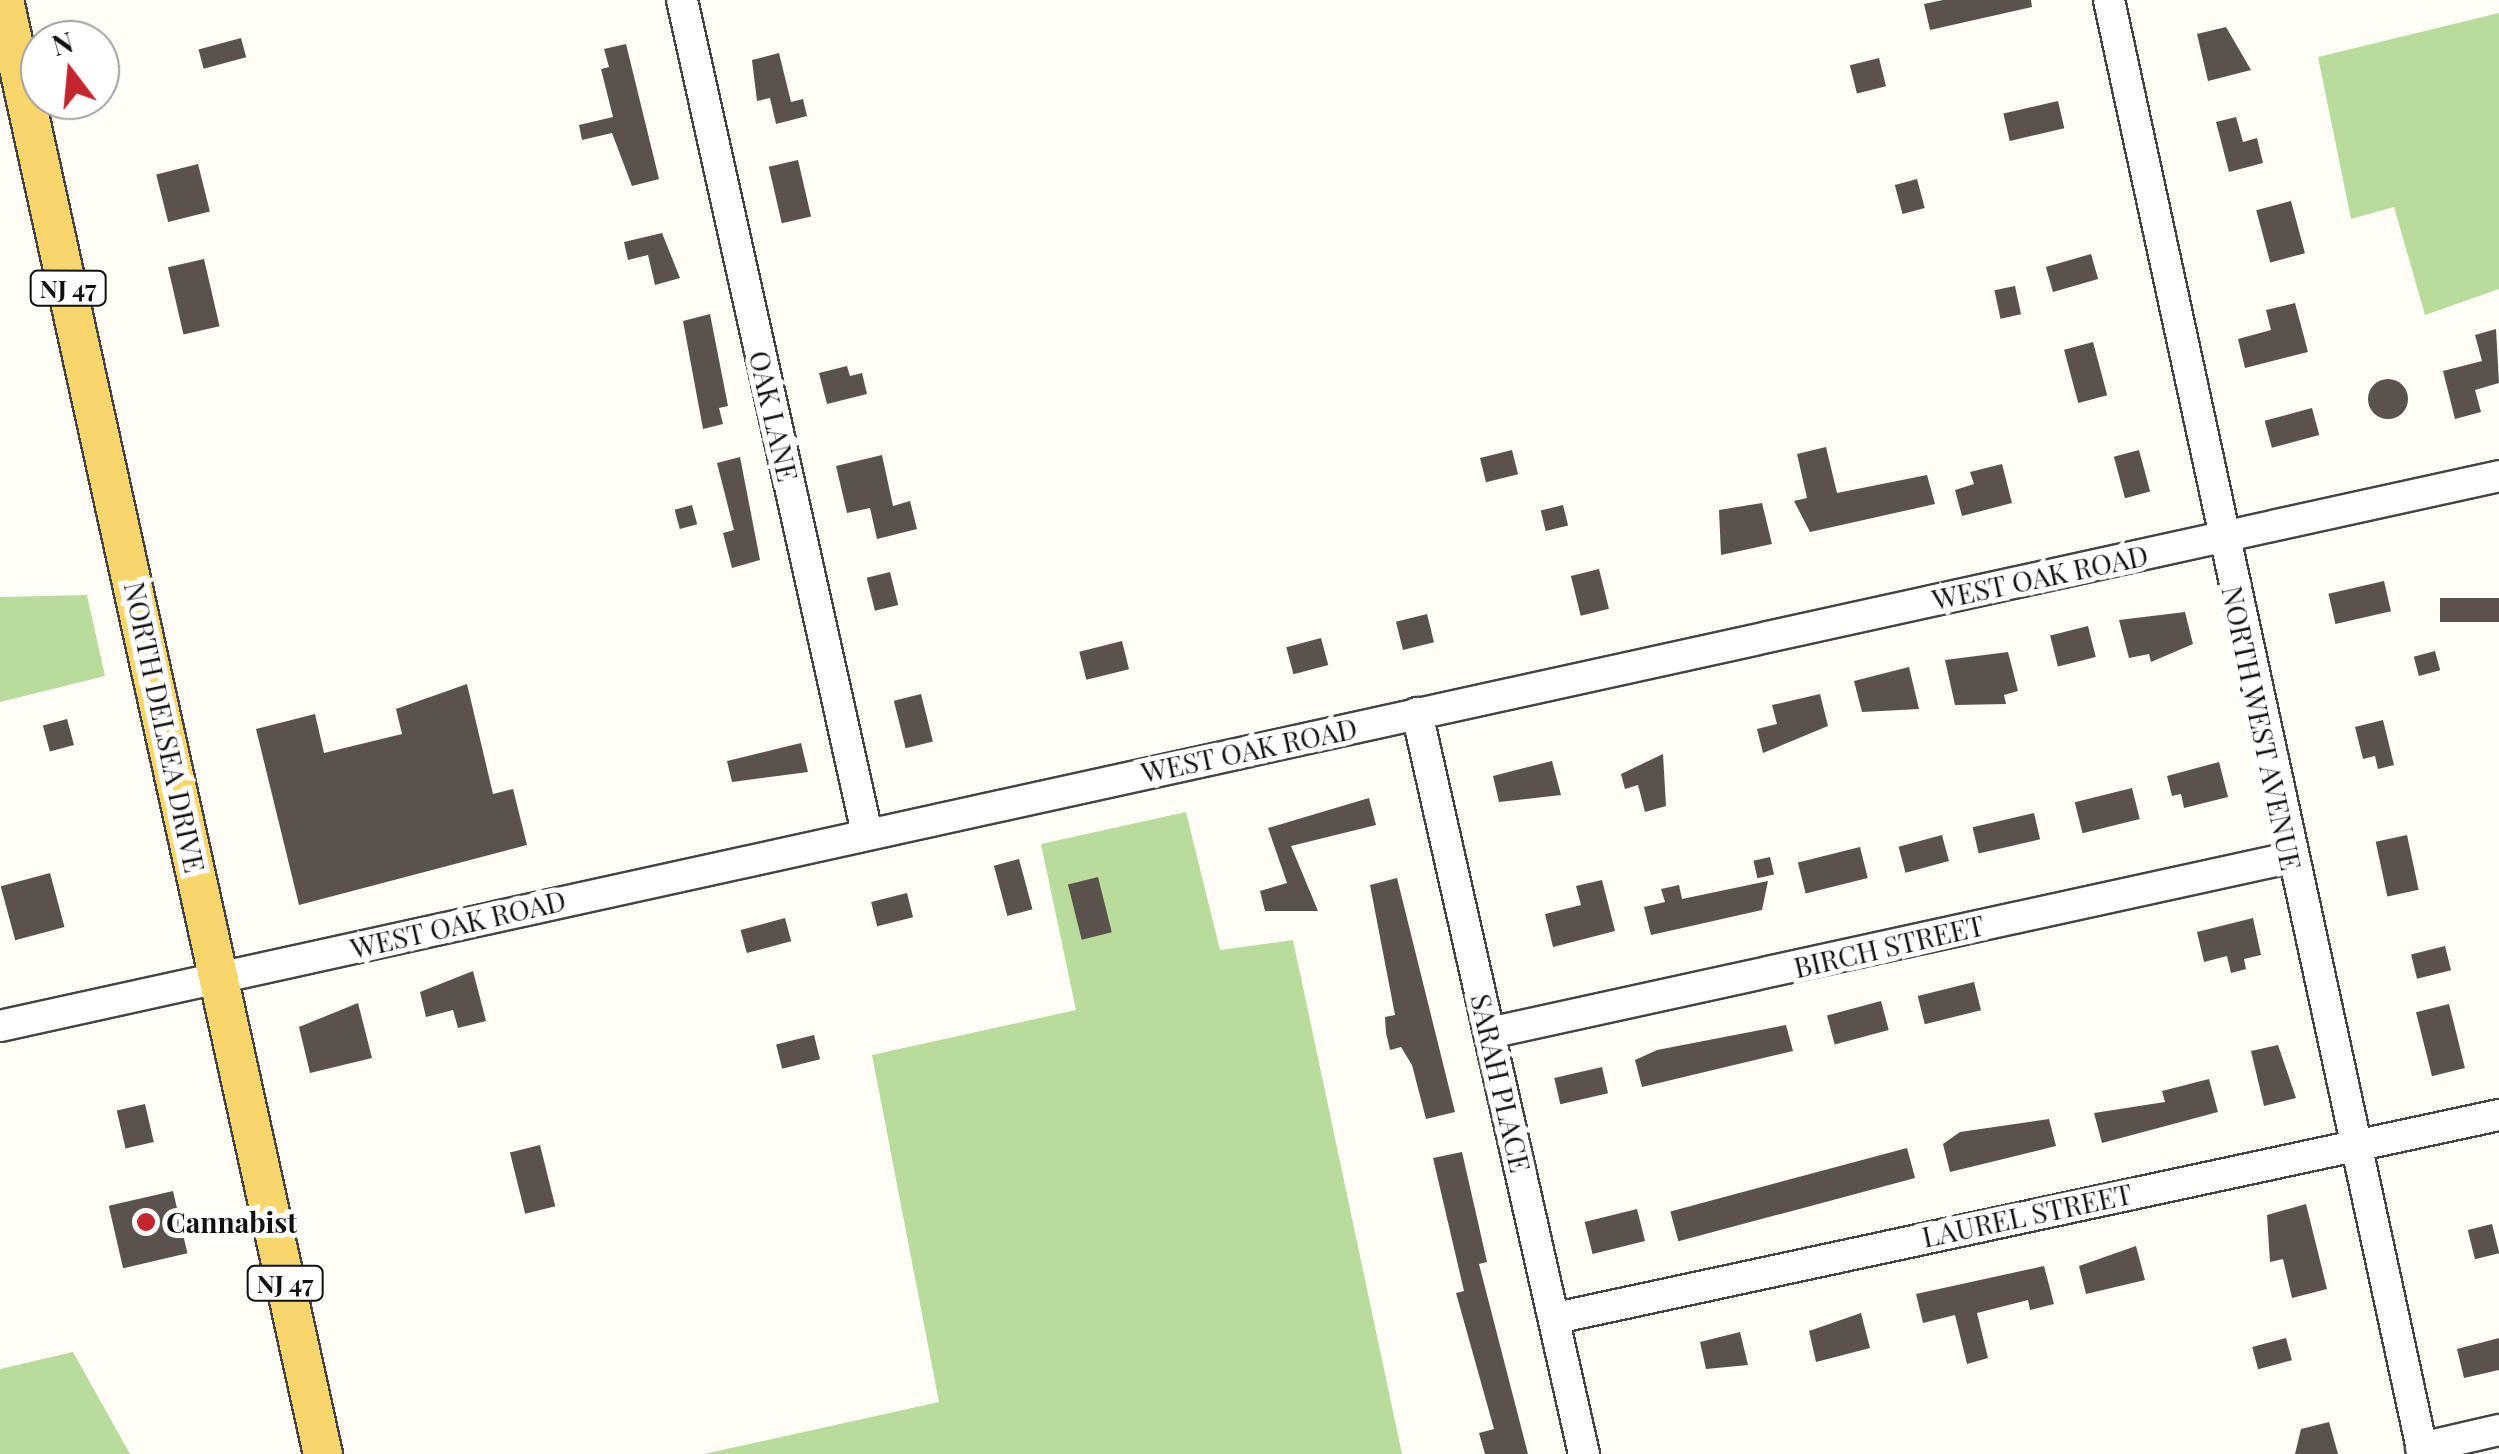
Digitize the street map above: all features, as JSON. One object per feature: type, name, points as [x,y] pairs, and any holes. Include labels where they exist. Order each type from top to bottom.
[{"type":"main road","name":"NORTH DELSEA DRIVE","points":[[4,0],[322,1454]]},
{"type":"street","name":"OAK LANE","points":[[682,0],[867,833]]},
{"type":"street","name":"NORTH WEST AVENUE","points":[[2109,0],[2289,858],[2422,1451]]},
{"type":"street","name":"WEST OAK ROAD","points":[[0,1026],[2499,476]]},
{"type":"street","name":"SARAH PLACE","points":[[1417,713],[1584,1454]]},
{"type":"street","name":"BIRCH STREET","points":[[1489,1032],[2289,858]]},
{"type":"street","name":"LAUREL STREET","points":[[1556,1318],[2499,1115]]},
{"type":"street","points":[[2422,1451],[2499,1430]]},
{"type":"green space","points":[[2499,13],[2499,289],[2425,315],[2394,207],[2351,219],[2318,57]]},
{"type":"green space","points":[[87,595],[105,676],[0,702],[0,597]]},
{"type":"green space","points":[[1186,812],[1220,950],[1293,940],[1402,1454],[704,1454],[939,1402],[872,1055],[1076,1010],[1041,844]]},
{"type":"green space","points":[[73,1352],[130,1454],[0,1454],[0,1369]]},
{"type":"building","points":[[1943,0],[2031,0],[2032,7],[1930,30],[1924,4]]},
{"type":"building","points":[[2226,27],[2251,70],[2208,81],[2197,34]]},
{"type":"building","points":[[241,38],[246,57],[204,69],[198,49]]},
{"type":"building","points":[[626,44],[659,179],[632,186],[612,133],[582,140],[579,125],[613,117],[601,69],[609,67],[604,49]]},
{"type":"building","points":[[779,53],[791,102],[803,99],[807,116],[776,124],[770,98],[757,101],[752,60]]},
{"type":"building","points":[[1879,58],[1886,86],[1857,93],[1850,65]]},
{"type":"building","points":[[2058,101],[2064,128],[2010,141],[2003,114]]},
{"type":"building","points":[[2236,117],[2243,142],[2257,138],[2263,163],[2229,172],[2216,122]]},
{"type":"building","points":[[798,160],[811,217],[782,223],[769,167]]},
{"type":"building","points":[[198,164],[210,212],[168,222],[156,174]]},
{"type":"building","points":[[1917,179],[1925,208],[1903,214],[1895,185]]},
{"type":"building","points":[[2291,201],[2305,253],[2270,262],[2256,210]]},
{"type":"building","points":[[662,233],[680,278],[655,285],[648,255],[628,260],[624,242]]},
{"type":"building","points":[[2091,254],[2098,279],[2053,292],[2046,267]]},
{"type":"building","points":[[204,259],[220,326],[183,335],[168,267]]},
{"type":"building","points":[[2015,286],[2021,314],[2000,319],[1994,290]]},
{"type":"building","points":[[2295,303],[2308,352],[2245,368],[2238,339],[2271,330],[2266,310]]},
{"type":"building","points":[[710,314],[728,406],[719,408],[723,424],[703,429],[683,321]]},
{"type":"building","points":[[2496,329],[2499,383],[2475,390],[2481,412],[2455,419],[2443,371],[2482,361],[2475,335]]},
{"type":"building","points":[[2093,342],[2107,395],[2078,403],[2064,350]]},
{"type":"building","points":[[847,366],[850,376],[862,373],[867,394],[827,404],[819,373]]},
{"type":"building","points":[[2388,379],[2402,385],[2408,399],[2402,413],[2388,419],[2374,413],[2368,399],[2374,385]]},
{"type":"building","points":[[2312,408],[2319,435],[2272,448],[2265,421]]},
{"type":"building","points":[[1826,447],[1837,493],[1927,475],[1935,504],[1810,532],[1794,501],[1807,498],[1797,454]]},
{"type":"building","points":[[1512,450],[1518,474],[1486,482],[1480,458]]},
{"type":"building","points":[[2139,450],[2150,492],[2125,498],[2114,457]]},
{"type":"building","points":[[882,455],[893,506],[910,501],[917,529],[877,539],[870,508],[847,513],[836,466]]},
{"type":"building","points":[[740,457],[760,560],[732,568],[723,533],[734,530],[717,463]]},
{"type":"building","points":[[2002,464],[2012,503],[1962,516],[1955,490],[1974,484],[1970,472]]},
{"type":"building","points":[[1762,503],[1772,544],[1721,555],[1719,510]]},
{"type":"building","points":[[692,505],[697,524],[680,529],[675,510]]},
{"type":"building","points":[[1563,505],[1568,525],[1546,531],[1541,511]]},
{"type":"building","points":[[1599,569],[1609,609],[1581,616],[1571,576]]},
{"type":"building","points":[[890,572],[898,605],[875,611],[867,578]]},
{"type":"building","points":[[2384,581],[2391,611],[2335,624],[2328,594]]},
{"type":"building","points":[[2440,598],[2499,598],[2499,622],[2440,622]]},
{"type":"building","points":[[2185,612],[2193,644],[2151,662],[2149,654],[2129,658],[2119,620]]},
{"type":"building","points":[[1427,614],[1434,642],[1403,650],[1396,622]]},
{"type":"building","points":[[2088,626],[2096,657],[2058,666],[2050,635]]},
{"type":"building","points":[[1321,638],[1328,665],[1293,674],[1286,647]]},
{"type":"building","points":[[1122,641],[1129,669],[1086,680],[1079,652]]},
{"type":"building","points":[[2435,651],[2440,670],[2419,676],[2414,657]]},
{"type":"building","points":[[2008,652],[2018,691],[2004,695],[2006,704],[1955,705],[1945,660]]},
{"type":"building","points":[[1909,667],[1919,709],[1862,712],[1854,681]]},
{"type":"building","points":[[467,684],[493,794],[513,789],[527,845],[299,905],[256,729],[315,714],[324,753],[402,734],[396,709]]},
{"type":"building","points":[[921,694],[933,742],[906,748],[894,701]]},
{"type":"building","points":[[1820,694],[1828,726],[1763,753],[1757,729],[1777,724],[1772,705]]},
{"type":"building","points":[[67,719],[74,745],[50,752],[43,725]]},
{"type":"building","points":[[2383,720],[2394,765],[2378,769],[2375,756],[2363,759],[2355,727]]},
{"type":"building","points":[[801,743],[808,772],[732,782],[727,761]]},
{"type":"building","points":[[1663,754],[1666,806],[1645,812],[1638,785],[1625,789],[1621,774]]},
{"type":"building","points":[[1552,761],[1561,795],[1499,802],[1493,776]]},
{"type":"building","points":[[2219,762],[2228,797],[2184,808],[2181,794],[2172,796],[2167,776]]},
{"type":"building","points":[[2132,788],[2140,819],[2082,833],[2075,802]]},
{"type":"building","points":[[1369,798],[1376,825],[1291,846],[1318,911],[1265,911],[1260,891],[1287,883],[1268,828]]},
{"type":"building","points":[[2034,813],[2040,839],[1979,853],[1973,827]]},
{"type":"building","points":[[1942,835],[1949,861],[1906,873],[1899,847]]},
{"type":"building","points":[[2407,835],[2419,890],[2387,896],[2376,842]]},
{"type":"building","points":[[1860,847],[1868,878],[1806,894],[1798,862]]},
{"type":"building","points":[[1770,857],[1774,875],[1757,878],[1753,861]]},
{"type":"building","points":[[1019,859],[1032,909],[1007,916],[994,866]]},
{"type":"building","points":[[50,873],[64,927],[15,940],[1,886]]},
{"type":"building","points":[[1098,877],[1112,932],[1082,940],[1068,884]]},
{"type":"building","points":[[1397,878],[1455,1112],[1426,1119],[1412,1065],[1401,1047],[1390,1050],[1386,1033],[1385,1017],[1395,1015],[1370,885]]},
{"type":"building","points":[[1602,880],[1615,931],[1553,947],[1545,914],[1581,905],[1576,886]]},
{"type":"building","points":[[1768,881],[1762,910],[1651,935],[1644,907],[1665,902],[1661,889],[1679,885],[1682,899]]},
{"type":"building","points":[[907,893],[913,917],[877,926],[871,902]]},
{"type":"building","points":[[785,918],[791,941],[747,953],[741,930]]},
{"type":"building","points":[[2253,918],[2261,955],[2244,959],[2246,969],[2231,973],[2227,956],[2204,962],[2197,932]]},
{"type":"building","points":[[2445,946],[2451,970],[2417,979],[2411,954]]},
{"type":"building","points":[[473,971],[486,1021],[458,1028],[453,1010],[426,1017],[420,992]]},
{"type":"building","points":[[1974,982],[1981,1010],[1925,1024],[1918,996]]},
{"type":"building","points":[[1881,1001],[1889,1030],[1835,1044],[1827,1015]]},
{"type":"building","points":[[358,1003],[372,1058],[310,1073],[299,1027]]},
{"type":"building","points":[[2449,1004],[2465,1068],[2432,1076],[2416,1012]]},
{"type":"building","points":[[1786,1025],[1793,1051],[1642,1087],[1635,1060],[1657,1050]]},
{"type":"building","points":[[814,1035],[820,1059],[782,1069],[776,1044]]},
{"type":"building","points":[[2278,1045],[2296,1098],[2264,1106],[2251,1051]]},
{"type":"building","points":[[1602,1067],[1608,1093],[1560,1104],[1554,1078]]},
{"type":"building","points":[[2209,1079],[2218,1112],[2102,1143],[2094,1113],[2165,1102],[2162,1091]]},
{"type":"building","points":[[145,1104],[154,1142],[126,1149],[117,1111]]},
{"type":"building","points":[[2049,1119],[2056,1146],[1950,1172],[1943,1144],[1960,1132]]},
{"type":"building","points":[[540,1145],[555,1206],[525,1214],[510,1152]]},
{"type":"building","points":[[1907,1148],[1915,1178],[1678,1241],[1670,1211]]},
{"type":"building","points":[[1462,1152],[1487,1262],[1479,1264],[1528,1454],[1485,1454],[1479,1433],[1494,1429],[1456,1293],[1464,1291],[1433,1158]]},
{"type":"building","name":"Cannabist","points":[[173,1191],[187,1253],[123,1268],[109,1206]]},
{"type":"building","points":[[2306,1204],[2327,1289],[2292,1298],[2283,1259],[2270,1262],[2267,1215]]},
{"type":"building","points":[[1637,1209],[1645,1241],[1593,1254],[1585,1222]]},
{"type":"building","points":[[2492,1224],[2499,1253],[2475,1259],[2468,1230]]},
{"type":"building","points":[[2136,1246],[2145,1280],[2086,1294],[2079,1266]]},
{"type":"building","points":[[2044,1266],[2054,1304],[2030,1310],[2028,1300],[1977,1313],[1988,1358],[1967,1364],[1955,1315],[1923,1323],[1916,1294]]},
{"type":"building","points":[[1861,1313],[1870,1348],[1816,1362],[1809,1331]]},
{"type":"building","points":[[1740,1332],[1748,1365],[1706,1369],[1700,1342]]},
{"type":"building","points":[[2286,1338],[2292,1360],[2258,1369],[2252,1347]]},
{"type":"building","points":[[2499,1338],[2499,1370],[2464,1378],[2457,1349]]},
{"type":"building","points":[[2329,1422],[2338,1454],[2295,1454],[2301,1429]]},
{"type":"place","name":"Cannabist","points":[[146,1222]]}]
